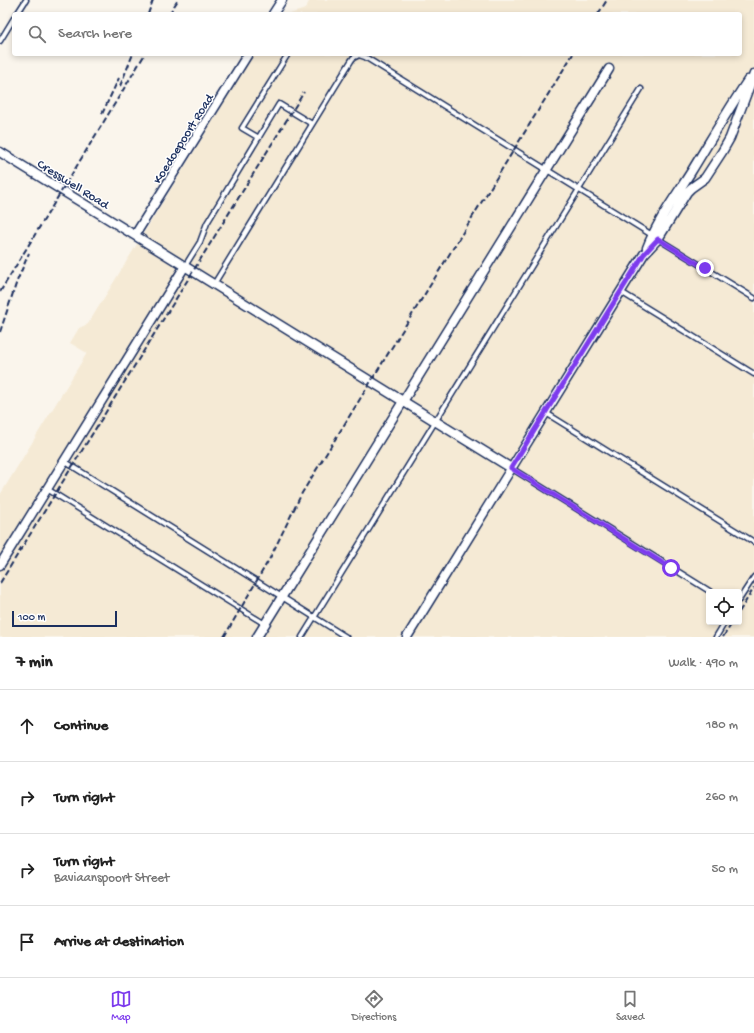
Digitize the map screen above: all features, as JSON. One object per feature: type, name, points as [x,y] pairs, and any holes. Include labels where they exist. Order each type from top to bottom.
[{"type":"street","points":[[274,12],[282,0]]},
{"type":"street","name":"Koedoepoort Road","points":[[135,235],[247,56]]},
{"type":"street","points":[[257,637],[609,69]]},
{"type":"street","points":[[655,237],[692,170],[729,108],[754,72]]},
{"type":"street","points":[[406,637],[655,237],[687,192],[705,178],[722,152],[730,138],[754,72]]},
{"type":"street","name":"Cresswell Road","points":[[0,152],[436,420],[511,468]]},
{"type":"street","points":[[0,565],[185,266]]},
{"type":"lane","points":[[18,12],[26,0]]},
{"type":"lane","points":[[0,41],[12,21]]},
{"type":"lane","points":[[259,138],[242,128],[287,56]]},
{"type":"lane","points":[[214,284],[351,61],[356,56]]},
{"type":"lane","points":[[365,56],[754,298]]},
{"type":"lane","points":[[302,637],[641,89]]},
{"type":"lane","points":[[185,266],[200,242],[207,223],[279,104],[312,124]]},
{"type":"lane","points":[[621,292],[754,374]]},
{"type":"lane","points":[[546,413],[754,542]]},
{"type":"lane","points":[[64,461],[346,637]]},
{"type":"lane","points":[[511,468],[706,589]]},
{"type":"lane","points":[[47,489],[265,624]]},
{"type":"lane","points":[[742,595],[754,577]]},
{"type":"lane","points":[[716,637],[723,625]]},
{"type":"shaded area","points":[[310,0],[754,0],[754,637],[0,637],[0,495],[87,353],[70,343],[79,328],[88,324],[253,56],[742,56],[742,12],[296,12],[305,9]]},
{"type":"railway","points":[[149,12],[153,0]]},
{"type":"railway","points":[[170,12],[178,0]]},
{"type":"railway","points":[[599,12],[607,0]]},
{"type":"railway","points":[[120,86],[132,56]]},
{"type":"railway","points":[[0,292],[144,56]]},
{"type":"railway","points":[[224,637],[270,558],[302,493],[572,56]]},
{"type":"railway","points":[[102,114],[119,78]]},
{"type":"railway","points":[[0,583],[304,92]]},
{"type":"railway","points":[[0,332],[17,281],[29,253]]},
{"type":"railway","points":[[742,607],[754,588]]},
{"type":"railway","points":[[723,637],[731,625]]},
{"type":"route","points":[[671,568],[511,468],[644,254],[658,239],[705,268]]}]
